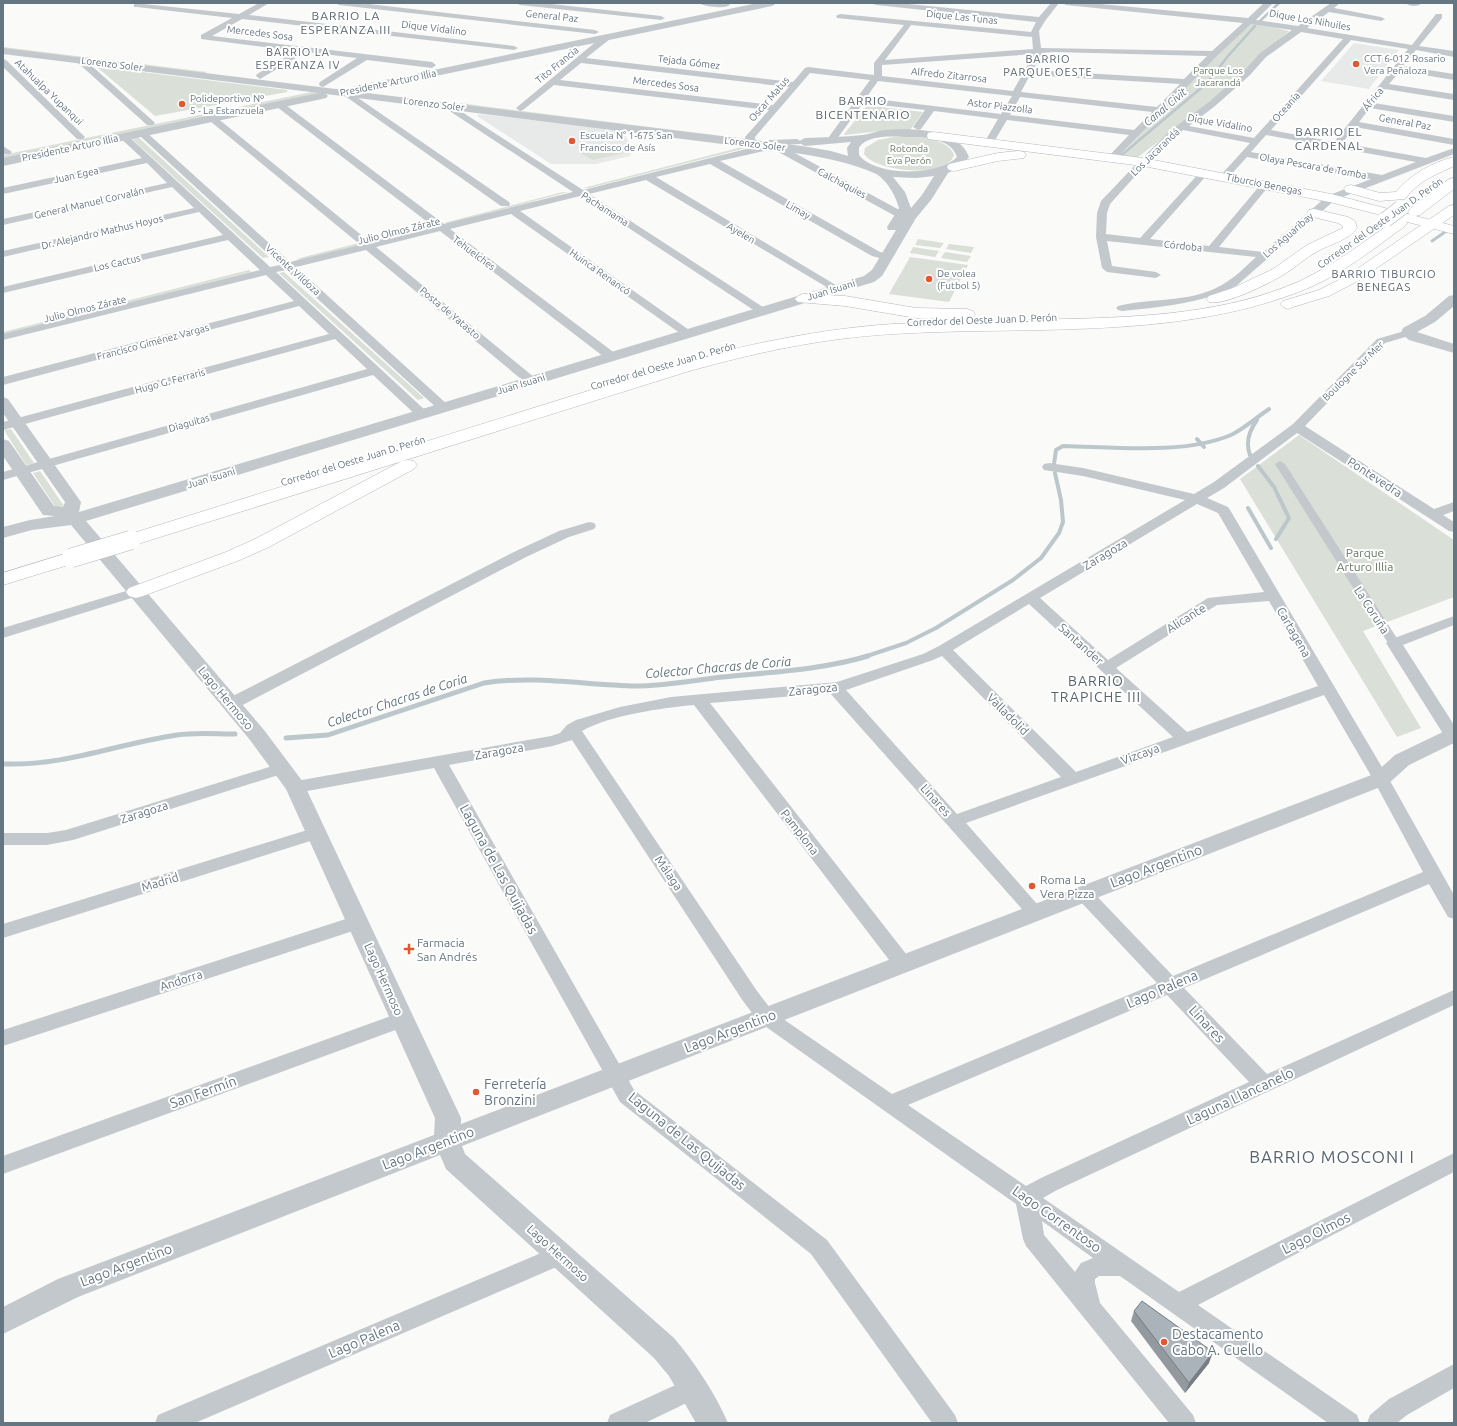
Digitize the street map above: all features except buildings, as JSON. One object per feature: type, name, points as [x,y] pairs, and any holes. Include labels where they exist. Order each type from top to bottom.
[{"type":"main road","name":"Tiburcio Benegas","points":[[933,136],[1143,162],[1204,173],[1331,198],[1454,230]]},
{"type":"main road","name":"Tiburcio Benegas","points":[[949,169],[998,157],[1070,153]]},
{"type":"main road","points":[[1351,189],[1379,197],[1400,196],[1410,184],[1420,177],[1454,161]]},
{"type":"main road","name":"Corredor del Oeste Juan D. Perón","points":[[3,569],[68,554],[548,410],[713,358],[797,340],[894,330],[1082,320],[1187,308],[1252,293],[1300,276],[1320,266],[1454,171]]},
{"type":"main road","name":"Corredor del Oeste Juan D. Perón","points":[[1124,315],[1148,320],[1234,307],[1291,290],[1322,276],[1340,265],[1400,224],[1454,182]]},
{"type":"main road","points":[[1148,320],[1218,316],[1249,312],[1309,299],[1324,294],[1353,278],[1454,209]]},
{"type":"main road","points":[[1187,308],[1238,291],[1278,272],[1312,248],[1348,231],[1350,228],[1350,224],[1343,220],[1314,213]]},
{"type":"main road","points":[[850,285],[847,291],[848,296],[867,305]]},
{"type":"main road","points":[[802,299],[845,301],[916,313],[1052,317]]},
{"type":"main road","name":"Corredor del Oeste Juan D. Perón","points":[[127,536],[719,348],[768,338],[861,325],[1052,317],[1082,320]]},
{"type":"main road","points":[[136,592],[233,556],[262,543],[414,462],[505,428],[548,410]]},
{"type":"main road","name":"Corredor del Oeste Juan D. Perón","points":[[3,580],[68,554]]},
{"type":"street","points":[[240,17],[266,3]]},
{"type":"street","name":"General Paz","points":[[339,3],[595,32]]},
{"type":"street","points":[[520,3],[661,18]]},
{"type":"street","points":[[567,28],[601,3]]},
{"type":"street","points":[[703,3],[732,4]]},
{"type":"street","name":"Presidente Arturo Illia","points":[[4,154],[124,137],[280,105],[331,89],[359,89],[772,3]]},
{"type":"street","points":[[876,3],[1041,20]]},
{"type":"street","points":[[989,143],[1038,54],[1035,35],[1041,20],[1055,3]]},
{"type":"street","name":"Dique Los Nihuiles","points":[[1066,3],[1250,21],[1297,30],[1454,54]]},
{"type":"street","points":[[1119,159],[1137,133],[1159,110],[1214,54],[1269,3]]},
{"type":"street","name":"Los Jacarandá","points":[[1156,275],[1111,270],[1107,268],[1101,237],[1102,212],[1106,203],[1143,162],[1183,125],[1218,99],[1246,74],[1263,55],[1336,3]]},
{"type":"street","name":"Dique Vidalino","points":[[140,4],[240,17],[514,48]]},
{"type":"street","name":"Presidente Arturo Illia","points":[[4,154],[150,123],[331,89],[436,64],[732,4]]},
{"type":"street","name":"Dique Las Tunas","points":[[848,7],[840,16],[1035,35]]},
{"type":"street","points":[[1326,9],[1369,20],[1381,19]]},
{"type":"street","name":"África","points":[[1336,145],[1439,16]]},
{"type":"street","name":"Mercedes Sosa","points":[[240,17],[204,37],[365,57],[436,64]]},
{"type":"street","points":[[831,141],[878,75],[878,63],[909,23]]},
{"type":"street","name":"Tito Francia","points":[[520,108],[554,82],[607,37]]},
{"type":"street","name":"Oceanía","points":[[1224,177],[1348,38]]},
{"type":"street","name":"Lorenzo Soler","points":[[3,45],[446,104],[751,140],[797,142],[831,141],[896,133],[933,136]]},
{"type":"street","points":[[260,76],[305,49]]},
{"type":"street","points":[[878,63],[1037,50],[1214,54]]},
{"type":"street","name":"Lorenzo Soler","points":[[3,51],[210,73],[260,76],[331,89]]},
{"type":"street","points":[[331,89],[365,57]]},
{"type":"street","points":[[80,60],[150,123]]},
{"type":"street","name":"Tejada Gómez","points":[[580,60],[795,85]]},
{"type":"street","name":"Atahualpa Yupanqui","points":[[3,62],[80,138]]},
{"type":"street","points":[[436,64],[451,70]]},
{"type":"street","points":[[1398,68],[1454,77]]},
{"type":"street","name":"Oscar Matus","points":[[751,140],[775,108],[808,70]]},
{"type":"street","name":"Alfredo Zitarrosa","points":[[808,70],[1159,110]]},
{"type":"street","points":[[1028,72],[1186,82]]},
{"type":"street","name":"Mercedes Sosa","points":[[554,82],[775,108]]},
{"type":"street","points":[[1384,86],[1454,98]]},
{"type":"street","name":"Huinca Renancó","points":[[331,89],[508,207],[685,331]]},
{"type":"street","name":"Lorenzo Soler","points":[[359,89],[446,104],[520,108],[751,140],[774,146],[824,153],[880,171]]},
{"type":"street","name":"Astor Piazzolla","points":[[860,100],[1137,133]]},
{"type":"street","name":"Pachamama","points":[[446,104],[759,309]]},
{"type":"street","name":"Tehuelches","points":[[280,105],[609,354]]},
{"type":"street","points":[[1368,105],[1454,119]]},
{"type":"street","points":[[918,127],[932,109]]},
{"type":"street","name":"Posta de Yatasto","points":[[214,118],[528,378]]},
{"type":"street","name":"General Paz","points":[[1353,124],[1454,142]]},
{"type":"street","name":"Dique Vidalino","points":[[1183,125],[1260,137],[1336,145],[1426,161]]},
{"type":"street","name":"Vicente Vildoza","points":[[142,133],[441,405]]},
{"type":"street","name":"Juan Isuani","points":[[759,309],[782,299],[832,287],[850,285],[874,277],[881,256],[906,215],[927,197],[949,169],[963,157],[962,150],[948,140],[933,136]]},
{"type":"street","name":"Vicente Vildoza","points":[[124,137],[419,411]]},
{"type":"street","points":[[863,138],[856,142],[852,151],[855,158],[863,165]]},
{"type":"street","name":"Julio Olmos Zárate","points":[[3,337],[265,268],[576,190],[751,140]]},
{"type":"street","name":"Julio Olmos Zárate","points":[[576,190],[647,176],[758,148],[774,146]]},
{"type":"street","name":"Calchaquies","points":[[774,146],[906,215]]},
{"type":"street","name":"Los Aguaribay","points":[[1124,315],[1211,294],[1232,284],[1331,198],[1454,150]]},
{"type":"street","name":"Olaya Pescara de Tomba","points":[[1244,154],[1381,178]]},
{"type":"street","name":"Juan Egea","points":[[3,191],[148,160]]},
{"type":"street","name":"Limay","points":[[710,160],[881,256]]},
{"type":"street","points":[[880,171],[914,174],[949,169]]},
{"type":"street","name":"Juan Isuani","points":[[880,171],[903,196],[906,215]]},
{"type":"street","points":[[1142,242],[1204,173]]},
{"type":"street","name":"Ayelen","points":[[647,176],[832,287]]},
{"type":"street","name":"General Manuel Corvalán","points":[[3,222],[174,184]]},
{"type":"street","points":[[1212,249],[1265,185]]},
{"type":"street","name":"Dr. Alejandro Mathus Hoyos","points":[[3,254],[201,209]]},
{"type":"street","name":"Los Cactus","points":[[3,290],[230,236]]},
{"type":"street","name":"Córdoba","points":[[1101,237],[1264,255]]},
{"type":"street","name":"Juan Isuani","points":[[3,533],[72,516],[759,309],[802,299],[864,273],[881,256]]},
{"type":"street","name":"Julio Olmos Zárate","points":[[3,330],[265,268]]},
{"type":"street","points":[[782,299],[802,299]]},
{"type":"street","name":"Francisco Giménez Vargas","points":[[3,381],[302,302]]},
{"type":"street","name":"Boulogne Sur Mer","points":[[1297,427],[1380,341],[1408,333],[1408,331],[1430,319],[1453,302]]},
{"type":"street","points":[[1408,333],[1414,337],[1454,349]]},
{"type":"street","name":"Hugo G. Ferraris","points":[[10,424],[337,335]]},
{"type":"street","name":"Diaguitas","points":[[3,476],[375,371]]},
{"type":"street","points":[[3,402],[10,424],[46,464],[73,502],[72,516],[49,511],[3,444]]},
{"type":"street","name":"Zaragoza","points":[[296,787],[554,742],[566,737],[573,729],[594,719],[620,712],[671,702],[835,688],[928,657],[1198,499],[1250,463],[1297,427]]},
{"type":"street","name":"Pontevedra","points":[[1297,427],[1454,528]]},
{"type":"street","name":"La Coruña","points":[[1280,464],[1453,735]]},
{"type":"street","name":"Cartagena","points":[[1049,467],[1082,472],[1198,499],[1223,510],[1381,779],[1454,912]]},
{"type":"street","points":[[1433,514],[1454,506]]},
{"type":"street","name":"Lago Hermoso","points":[[72,516],[231,704],[296,787],[448,1118],[447,1141],[455,1161],[664,1348],[679,1366],[713,1423]]},
{"type":"street","points":[[231,704],[522,554],[564,534],[589,526]]},
{"type":"street","points":[[3,633],[136,592]]},
{"type":"street","name":"Alicante","points":[[1107,667],[1213,601],[1274,596]]},
{"type":"street","name":"Santander","points":[[1030,598],[1185,738]]},
{"type":"street","points":[[1394,643],[1454,620]]},
{"type":"street","name":"Valladolid","points":[[944,649],[1073,779]]},
{"type":"street","name":"Linares","points":[[835,688],[1036,912]]},
{"type":"street","name":"Vizcaya","points":[[954,821],[1327,688]]},
{"type":"street","name":"Pamplona","points":[[698,699],[902,964]]},
{"type":"street","name":"Málaga","points":[[573,729],[750,996],[766,1017]]},
{"type":"street","name":"Lago Argentino","points":[[3,1321],[68,1288],[614,1075],[1381,779],[1402,760],[1453,735]]},
{"type":"street","name":"Laguna de Las Quijadas","points":[[439,762],[614,1075],[628,1096],[819,1246],[946,1423]]},
{"type":"street","name":"Zaragoza","points":[[3,839],[47,839],[67,836],[282,768]]},
{"type":"street","name":"Madrid","points":[[3,931],[317,833]]},
{"type":"street","name":"Lago Palena","points":[[891,1103],[1433,875]]},
{"type":"street","name":"Linares","points":[[1084,894],[1264,1085]]},
{"type":"street","name":"Andorra","points":[[3,1038],[358,922]]},
{"type":"street","name":"Laguna Llancanelo","points":[[1026,1197],[1049,1184],[1454,997]]},
{"type":"street","name":"Lago Correntoso","points":[[766,1017],[1348,1423]]},
{"type":"street","name":"San Fermín","points":[[3,1165],[402,1020]]},
{"type":"street","name":"Lago Olmos","points":[[1178,1304],[1454,1162]]},
{"type":"street","points":[[1026,1197],[1034,1239],[1184,1423]]},
{"type":"street","name":"Lago Palena","points":[[167,1423],[560,1255]]},
{"type":"street","points":[[1096,1315],[1084,1293],[1084,1277],[1088,1270],[1098,1265],[1108,1264],[1125,1267]]},
{"type":"street","points":[[1379,1423],[1398,1407],[1454,1375]]},
{"type":"street","points":[[619,1423],[693,1388]]},
{"type":"shaded area","points":[[1354,43],[1399,50],[1369,89],[1321,81]]},
{"type":"shaded area","name":"Escuela N° 1-675 San Francisco de Asís","points":[[480,114],[623,131],[632,149],[630,156],[596,164],[551,164],[477,116]]},
{"type":"green space","name":"Parque Los Jacarandá","points":[[1257,23],[1289,31],[1209,103],[1138,157],[1120,156],[1185,87],[1229,44],[1251,24]]},
{"type":"green space","points":[[3,47],[207,72],[204,74],[3,49]]},
{"type":"green space","name":"Polideportivo Nº 5 - La Estanzuela","points":[[102,67],[287,90],[287,92],[155,116],[98,68]]},
{"type":"green space","points":[[312,92],[325,93],[3,160],[3,155]]},
{"type":"green space","points":[[451,102],[738,138],[737,140],[449,104]]},
{"type":"green space","points":[[871,106],[923,112],[910,130],[889,130],[845,135],[844,134],[866,107]]},
{"type":"green space","points":[[137,136],[269,257],[263,258],[131,138]]},
{"type":"green space","name":"Rotonda Eva Perón","points":[[894,137],[928,138],[944,144],[954,155],[949,163],[939,168],[911,170],[896,169],[882,165],[871,160],[864,154],[865,148],[878,140]]},
{"type":"green space","points":[[610,146],[623,153],[593,160],[580,153]]},
{"type":"green space","points":[[746,146],[750,147],[589,188],[583,188]]},
{"type":"green space","points":[[563,192],[568,192],[448,224],[444,223]]},
{"type":"green space","points":[[426,226],[429,228],[301,260],[296,259]]},
{"type":"green space","points":[[918,239],[944,243],[940,248],[915,245]]},
{"type":"green space","points":[[949,244],[974,247],[971,253],[946,249]]},
{"type":"green space","points":[[913,247],[939,251],[935,257],[910,253]]},
{"type":"green space","points":[[945,252],[971,256],[967,262],[941,258]]},
{"type":"green space","name":"De volea (Futbol 5)","points":[[910,257],[968,265],[949,302],[889,294]]},
{"type":"green space","points":[[249,270],[251,272],[3,335],[3,332]]},
{"type":"green space","points":[[284,272],[424,398],[418,400],[279,273]]},
{"type":"green space","points":[[11,429],[34,463],[26,465],[4,430]]},
{"type":"green space","name":"Parque Arturo Illia","points":[[1299,435],[1454,540],[1454,597],[1363,631],[1421,728],[1397,737],[1240,479]]},
{"type":"green space","points":[[40,471],[64,506],[56,508],[33,473]]},
{"type":"waterway","name":"Canal Civit","points":[[1260,21],[1279,3]]},
{"type":"waterway","name":"Canal Civit","points":[[1118,158],[1207,83],[1228,56],[1255,26]]},
{"type":"waterway","points":[[1432,241],[1445,232]]},
{"type":"waterway","name":"Colector Chacras de Coria","points":[[1201,443],[1231,435],[1269,409]]},
{"type":"waterway","points":[[1250,455],[1248,441],[1252,428],[1257,420]]},
{"type":"waterway","name":"Colector Chacras de Coria","points":[[1197,439],[1201,443]]},
{"type":"waterway","name":"Colector Chacras de Coria","points":[[1054,464],[1056,450],[1063,446],[1170,448],[1201,443]]},
{"type":"waterway","name":"Colector Chacras de Coria","points":[[1201,443],[1204,447]]},
{"type":"waterway","points":[[1258,466],[1274,487],[1289,518],[1276,539]]},
{"type":"waterway","name":"Colector Chacras de Coria","points":[[864,657],[906,643],[936,628],[1013,580],[1041,558],[1059,533],[1063,522],[1061,500],[1055,473]]},
{"type":"waterway","name":"Canal Civit","points":[[1248,508],[1271,548]]},
{"type":"waterway","name":"Colector Chacras de Coria","points":[[286,738],[328,735],[484,683],[541,680],[636,686],[658,685],[778,672],[850,661],[868,656]]},
{"type":"waterway","name":"Colector Chacras de Coria","points":[[3,764],[48,762],[184,734],[235,734]]},
{"type":"place","name":"CCT 6-012 Rosario Vera Peñaloza","points":[[1356,64]]},
{"type":"place","name":"Polideportivo Nº 5 - La Estanzuela","points":[[182,104]]},
{"type":"place","name":"Escuela N° 1-675 San Francisco de Asís","points":[[572,141]]},
{"type":"place","name":"De volea (Futbol 5)","points":[[929,279]]},
{"type":"place","name":"Roma La Vera Pizza","points":[[1032,886]]},
{"type":"place","name":"Farmacia San Andrés","points":[[409,949]]},
{"type":"place","name":"Ferretería Bronzini","points":[[476,1092]]},
{"type":"place","name":"Destacamento Cabo A. Cuello","points":[[1164,1342]]},
{"type":"district","name":"BARRIO LA ESPERANZA III","points":[[346,22]]},
{"type":"district","name":"BARRIO LA ESPERANZA IV","points":[[298,58]]},
{"type":"district","name":"BARRIO PARQUE OESTE","points":[[1048,65]]},
{"type":"district","name":"BARRIO BICENTENARIO","points":[[863,107]]},
{"type":"district","name":"BARRIO EL CARDENAL","points":[[1329,138]]},
{"type":"district","name":"BARRIO TIBURCIO BENEGAS","points":[[1384,280]]},
{"type":"district","name":"BARRIO TRAPICHE III","points":[[1096,690]]},
{"type":"district","name":"BARRIO MOSCONI I","points":[[1332,1156]]}]
